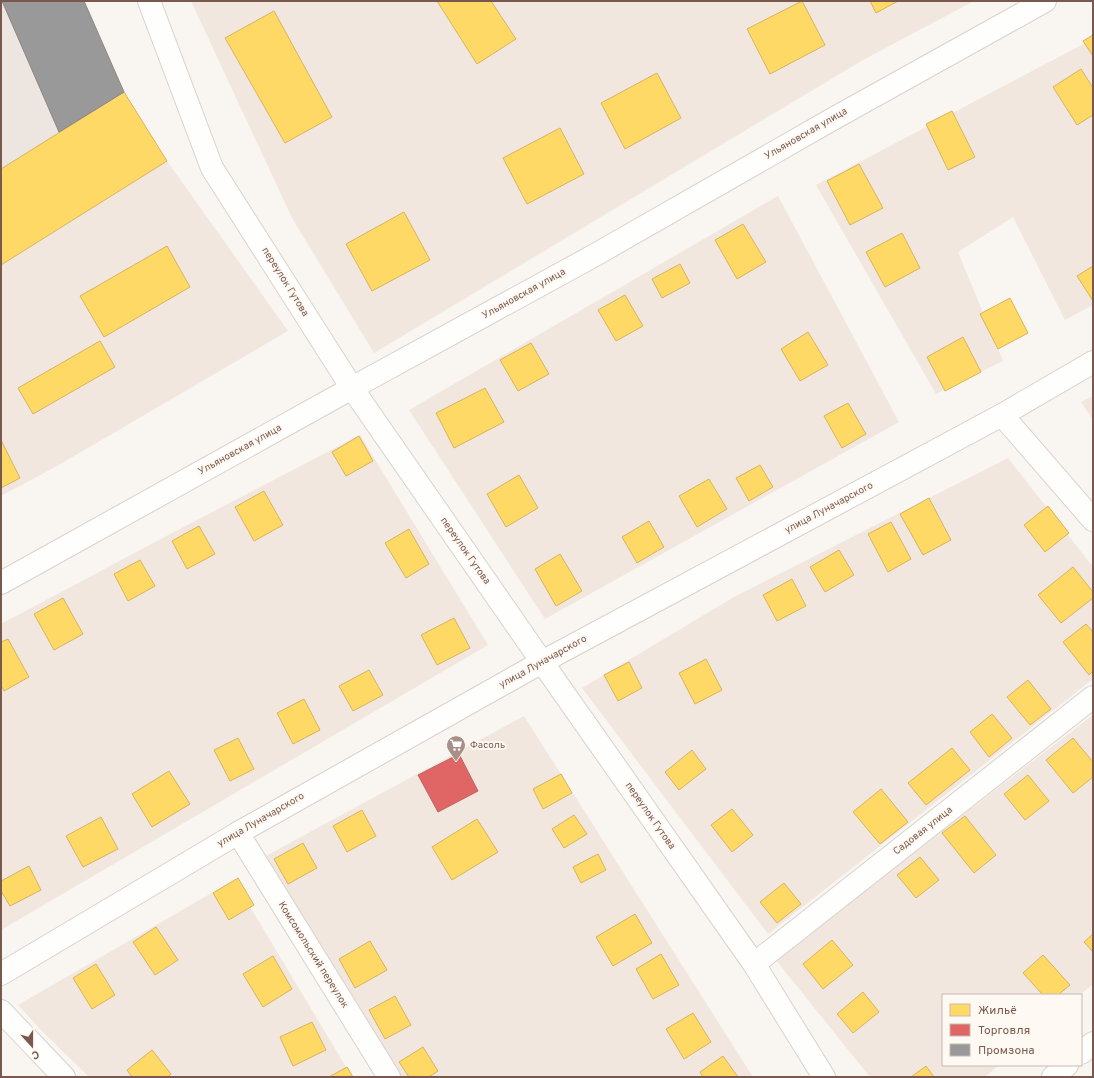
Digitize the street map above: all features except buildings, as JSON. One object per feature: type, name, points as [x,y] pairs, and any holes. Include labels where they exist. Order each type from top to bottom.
[{"type":"street","name":"переулок Гутова","points":[[149,1],[212,168],[352,388],[754,964],[824,1077]]},
{"type":"street","name":"Ульяновская улица","points":[[1,583],[595,255],[831,120],[1045,1]]},
{"type":"street","name":"улица Луначарского","points":[[1,974],[238,833],[542,662],[1002,415],[1093,362]]},
{"type":"street","points":[[1002,415],[1093,520]]},
{"type":"street","name":"Садовая улица","points":[[754,964],[1093,697]]},
{"type":"street","name":"Комсомольский переулок","points":[[238,833],[388,1077]]},
{"type":"street","points":[[1,1012],[64,1077]]},
{"type":"street","points":[[1082,1052],[1093,1043]]},
{"type":"street","points":[[1053,1077],[1066,1066]]},
{"type":"shaded area","points":[[1,1],[84,1],[124,92],[167,161],[1,265]]},
{"type":"shaded area","points":[[191,1],[974,1],[863,60],[374,353],[292,218]]},
{"type":"shaded area","points":[[1093,39],[1093,305],[1065,320],[1013,217],[958,252],[1003,361],[936,394],[816,185]]},
{"type":"shaded area","points":[[167,161],[288,331],[57,466],[1,496],[1,265]]},
{"type":"shaded area","points":[[778,196],[899,422],[545,619],[409,410]]},
{"type":"shaded area","points":[[1093,396],[1093,420],[1081,402]]},
{"type":"shaded area","points":[[360,435],[488,645],[1,930],[1,624]]},
{"type":"shaded area","points":[[1008,458],[1093,567],[1093,679],[768,934],[582,688],[734,597]]},
{"type":"shaded area","points":[[1093,715],[1093,984],[1081,994],[942,994],[942,1066],[998,1066],[985,1077],[870,1077],[775,959]]},
{"type":"shaded area","points":[[524,716],[753,1077],[398,1077],[264,857]]},
{"type":"shaded area","points":[[234,880],[352,1077],[89,1077],[18,1005]]},
{"type":"place","name":"Фасоль","points":[[456,762]]}]
